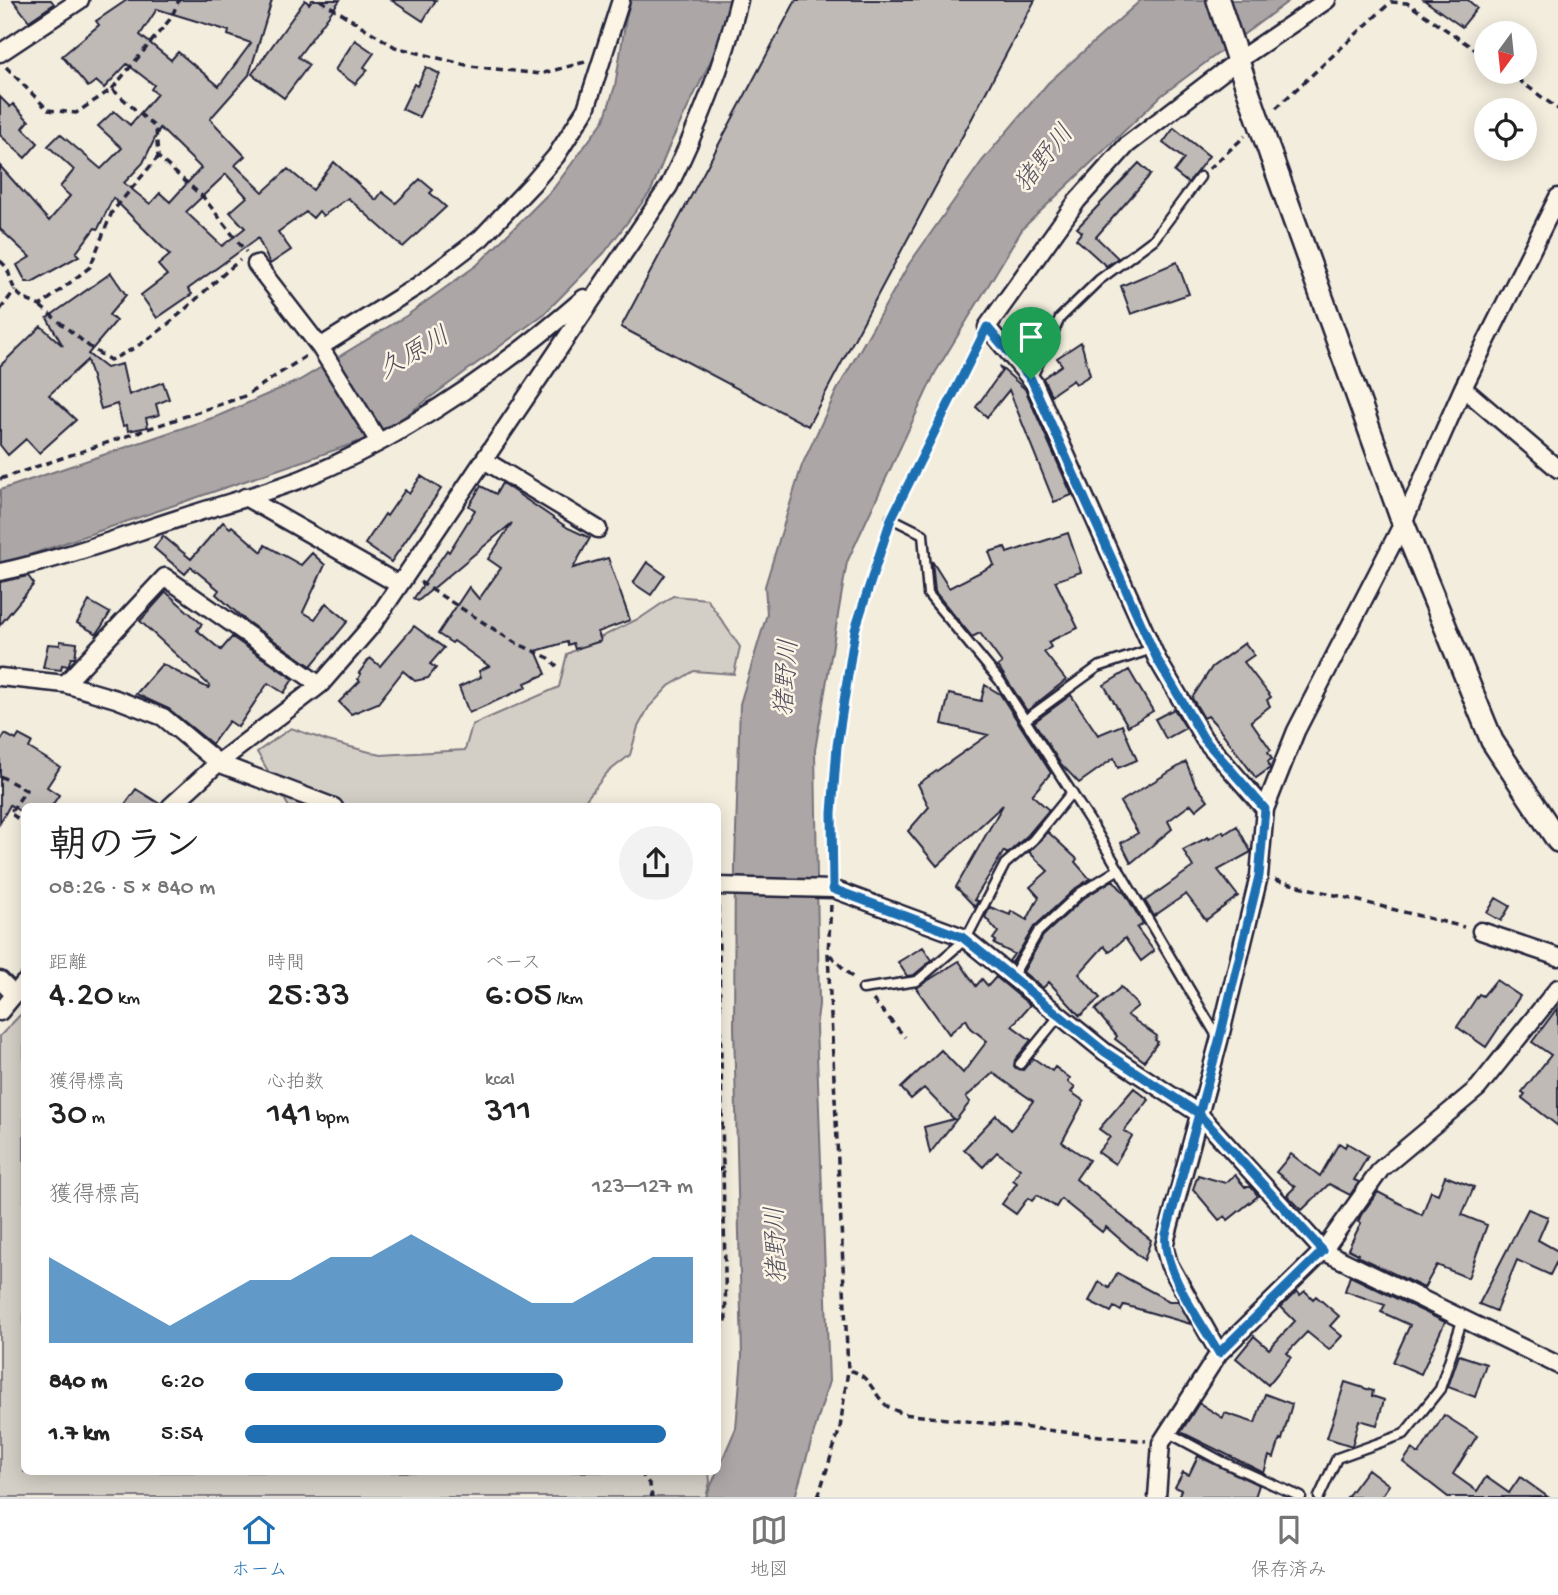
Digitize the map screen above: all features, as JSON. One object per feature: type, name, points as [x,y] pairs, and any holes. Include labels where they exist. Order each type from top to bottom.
[{"type":"street","points":[[0,52],[80,0]]},
{"type":"street","points":[[320,347],[419,285],[490,229],[556,156],[586,108],[621,0]]},
{"type":"street","points":[[174,803],[218,763],[320,685],[373,624],[669,186],[726,56],[739,0]]},
{"type":"street","points":[[1218,0],[1403,523],[1492,741],[1558,841]]},
{"type":"street","points":[[1265,809],[1204,739],[1152,649],[1031,379],[987,327],[1077,201],[1127,145],[1241,70],[1327,0]]},
{"type":"street","points":[[1219,1353],[1169,1264],[1164,1246],[1219,1041],[1259,876],[1265,809],[1296,731],[1403,523],[1463,388],[1558,197]]},
{"type":"street","points":[[252,259],[320,347],[379,442]]},
{"type":"street","points":[[0,572],[54,561],[303,478],[379,442],[447,401],[538,338],[601,283]]},
{"type":"street","points":[[1463,388],[1558,470]]},
{"type":"street","points":[[484,460],[598,529]]},
{"type":"street","points":[[245,497],[402,579]]},
{"type":"street","points":[[65,684],[165,577],[320,685]]},
{"type":"street","points":[[0,677],[65,684],[116,698],[163,718],[218,763],[323,803]]},
{"type":"street","points":[[293,792],[299,803]]},
{"type":"street","points":[[721,886],[828,889],[965,939],[1105,1052],[1198,1113],[1323,1251],[1558,1364]]},
{"type":"street","points":[[1481,931],[1558,957]]},
{"type":"street","points":[[0,980],[20,989],[0,1012]]},
{"type":"street","points":[[1157,1497],[1165,1438],[1219,1353],[1323,1251],[1381,1169],[1478,1088],[1558,988]]},
{"type":"lane","points":[[1031,379],[1060,318],[1099,280],[1154,239],[1200,177]]},
{"type":"lane","points":[[891,519],[923,534],[928,594],[1000,681],[1119,869],[1219,1041]]},
{"type":"lane","points":[[1025,720],[1098,667],[1152,649]]},
{"type":"lane","points":[[863,989],[916,981],[965,939],[1005,864],[1033,839],[1072,792]]},
{"type":"lane","points":[[1012,977],[1038,932],[1080,893],[1119,869]]},
{"type":"lane","points":[[1020,1064],[1060,1015]]},
{"type":"lane","points":[[1319,1497],[1337,1458],[1404,1434],[1440,1390],[1463,1318]]},
{"type":"lane","points":[[1165,1438],[1301,1497]]},
{"type":"path","points":[[0,61],[48,110],[76,113],[112,89],[171,18],[179,0]]},
{"type":"path","points":[[320,0],[396,47],[470,66],[540,74],[604,57]]},
{"type":"path","points":[[1266,117],[1391,2],[1407,3],[1474,49]]},
{"type":"path","points":[[1524,84],[1558,109]]},
{"type":"path","points":[[40,306],[90,267],[112,212],[158,157],[156,128],[112,89]]},
{"type":"path","points":[[1200,177],[1248,134]]},
{"type":"path","points":[[0,261],[8,267],[15,290],[25,299],[40,306],[90,348],[110,359],[134,350],[181,315],[215,280],[252,259],[204,198],[158,157]]},
{"type":"path","points":[[0,310],[15,290]]},
{"type":"path","points":[[818,1497],[840,1428],[848,1370],[828,953],[828,889],[837,746],[855,630],[891,519],[987,327]]},
{"type":"path","points":[[0,479],[246,396],[320,347]]},
{"type":"path","points":[[402,579],[514,642],[550,658],[557,666]]},
{"type":"path","points":[[0,776],[26,790],[10,813],[21,821]]},
{"type":"path","points":[[1259,876],[1481,931]]},
{"type":"path","points":[[721,1055],[726,1324],[721,1327]]},
{"type":"path","points":[[848,1370],[858,1372],[868,1380],[887,1406],[903,1413],[1165,1438]]},
{"type":"path","points":[[642,1475],[650,1485],[652,1497]]},
{"type":"shaded area","points":[[673,596],[707,599],[740,647],[734,674],[694,671],[669,686],[649,707],[638,727],[630,755],[607,773],[583,803],[287,803],[257,752],[291,728],[381,755],[465,750],[472,725],[559,687],[567,654],[642,617]]},
{"type":"shaded area","points":[[21,1014],[21,1475],[709,1475],[706,1497],[0,1497],[0,1036]]},
{"type":"water","name":"久原川","points":[[629,0],[730,0],[721,40],[671,142],[651,191],[604,253],[544,314],[393,425],[364,440],[0,565],[0,490],[218,416],[300,380],[406,316],[477,265],[553,189],[604,120],[615,86]]},
{"type":"water","name":"猪野川","points":[[1141,0],[1290,0],[1162,95],[1023,228],[935,373],[847,562],[815,750],[819,1005],[816,1027],[829,1381],[795,1497],[706,1497],[716,1475],[721,1475],[721,1462],[736,1428],[742,1356],[734,1027],[735,863],[740,704],[767,614],[765,586],[802,465],[837,390],[909,264],[982,161],[1048,83]]},
{"type":"building","points":[[13,0],[51,0],[54,4],[29,21]]},
{"type":"building","points":[[127,0],[272,0],[249,75],[210,119],[245,156],[235,165],[263,192],[288,169],[313,190],[334,162],[376,200],[382,192],[396,203],[420,179],[433,190],[430,193],[446,207],[403,247],[348,198],[323,216],[319,211],[313,218],[306,212],[278,232],[291,250],[270,264],[258,238],[188,289],[192,294],[157,318],[141,295],[167,275],[158,265],[170,255],[113,198],[98,229],[95,228],[76,253],[79,256],[32,282],[26,282],[17,265],[30,257],[0,229],[0,166],[49,221],[70,196],[60,187],[74,170],[48,146],[60,134],[101,169],[122,148],[98,126],[114,111],[130,125],[157,94],[151,89],[154,85],[127,64],[104,88],[96,81],[88,87],[62,56],[99,25],[96,21]],"holes":[[[157,9],[229,31],[228,35],[251,43],[219,86],[178,52],[171,60],[140,35]],[[160,128],[201,168],[170,202],[160,193],[150,204],[124,183],[143,163]],[[226,174],[247,197],[230,212],[245,228],[222,246],[186,212]]]},
{"type":"building","points":[[305,0],[309,4],[312,0],[340,0],[298,57],[309,65],[284,98],[252,74]]},
{"type":"building","points":[[391,0],[436,0],[423,21]]},
{"type":"building","points":[[796,0],[1035,0],[808,426],[621,327]]},
{"type":"building","points":[[1424,0],[1468,0],[1477,8],[1462,27]]},
{"type":"building","points":[[355,40],[374,53],[364,67],[368,70],[355,84],[335,70]]},
{"type":"building","points":[[426,67],[440,74],[419,117],[402,109]]},
{"type":"building","points":[[0,97],[10,107],[13,104],[29,121],[23,128],[38,143],[25,158],[0,135]]},
{"type":"building","points":[[1174,128],[1209,156],[1188,183],[1174,172],[1184,159],[1163,143]]},
{"type":"building","points":[[1139,163],[1151,174],[1096,237],[1118,258],[1106,266],[1076,239],[1082,232],[1077,228]]},
{"type":"building","points":[[1177,262],[1189,294],[1131,314],[1121,286]]},
{"type":"building","points":[[111,273],[126,295],[109,315],[116,321],[88,354],[106,368],[122,364],[129,395],[163,382],[169,399],[156,404],[159,415],[146,418],[148,427],[128,431],[127,425],[123,426],[117,404],[101,409],[87,360],[49,395],[76,420],[39,453],[26,439],[8,455],[0,445],[0,366],[41,326],[63,346],[47,318]]},
{"type":"building","points":[[1081,342],[1090,375],[1076,384],[1073,380],[1051,395],[1043,378],[1062,365],[1057,358]]},
{"type":"building","points":[[999,366],[1025,389],[1072,495],[1054,502],[1009,390],[987,417],[976,407],[1002,371]]},
{"type":"building","points":[[421,476],[441,489],[391,562],[365,544],[385,514],[387,516],[405,490],[409,494]]},
{"type":"building","points":[[502,483],[568,528],[590,538],[573,568],[608,558],[630,620],[598,632],[601,641],[575,649],[573,643],[568,645],[567,642],[536,651],[546,674],[525,683],[527,687],[469,713],[459,687],[481,677],[479,671],[489,666],[454,641],[452,643],[438,634],[469,587],[479,599],[501,568],[488,559],[512,523],[418,601],[414,598],[447,550],[449,552],[475,510],[469,506],[481,486],[496,494]]},
{"type":"building","points":[[223,522],[230,528],[232,526],[262,552],[265,545],[301,565],[312,553],[325,565],[303,612],[315,619],[326,603],[348,621],[311,666],[246,621],[216,594],[219,590],[191,567],[185,574],[154,548],[163,536],[191,559]]},
{"type":"building","points":[[1068,533],[1081,572],[1055,581],[1078,628],[1048,642],[1051,647],[1044,652],[1066,680],[1027,711],[998,666],[1002,663],[980,633],[972,637],[935,592],[932,561],[949,588],[994,565],[989,552],[1005,547],[1007,553]]},
{"type":"building","points":[[647,562],[665,575],[651,595],[633,583]]},
{"type":"building","points":[[28,576],[34,584],[0,625],[0,582]]},
{"type":"building","points":[[166,592],[202,624],[197,630],[221,650],[232,637],[293,679],[284,693],[268,683],[238,727],[229,721],[212,744],[169,709],[136,694],[162,664],[208,688],[210,686],[140,621]]},
{"type":"building","points":[[89,601],[110,613],[97,634],[77,623]]},
{"type":"building","points":[[414,626],[444,648],[430,664],[436,668],[428,678],[415,681],[403,671],[378,703],[351,714],[339,702],[360,681],[359,673],[370,658],[380,666]]},
{"type":"building","points":[[60,641],[77,643],[75,658],[71,658],[68,666],[62,665],[61,670],[43,668],[48,644],[60,645]]},
{"type":"building","points":[[1245,643],[1254,655],[1244,662],[1271,697],[1267,700],[1270,706],[1251,721],[1271,750],[1268,752],[1272,759],[1268,761],[1270,768],[1256,778],[1217,726],[1208,716],[1204,718],[1192,698],[1212,667]]},
{"type":"building","points":[[1129,670],[1153,711],[1128,726],[1104,685]]},
{"type":"building","points":[[985,685],[1000,694],[1051,773],[1032,795],[1049,810],[1028,835],[1007,854],[1004,851],[974,900],[978,901],[975,907],[956,887],[1003,805],[937,866],[908,831],[929,807],[918,784],[988,735],[942,724],[949,694],[981,701]]},
{"type":"building","points":[[1071,695],[1098,735],[1122,725],[1137,760],[1118,768],[1114,758],[1079,783],[1060,763],[1034,722]]},
{"type":"building","points":[[1174,709],[1186,728],[1166,739],[1155,719]]},
{"type":"building","points":[[5,734],[16,740],[19,735],[32,742],[29,748],[60,767],[47,787],[59,795],[54,803],[21,803],[21,812],[10,805],[0,823],[0,742]]},
{"type":"building","points":[[1186,762],[1195,784],[1208,800],[1196,810],[1191,804],[1168,821],[1172,829],[1131,863],[1121,843],[1138,833],[1120,802]]},
{"type":"building","points":[[136,789],[158,803],[126,803]]},
{"type":"building","points":[[1237,826],[1251,852],[1218,870],[1238,896],[1206,920],[1186,894],[1154,916],[1145,901],[1193,867],[1183,850]]},
{"type":"building","points":[[1048,832],[1077,859],[1075,862],[1090,879],[1076,888],[1034,927],[1012,963],[1009,961],[1014,954],[994,944],[996,941],[993,939],[998,932],[985,917],[990,907],[1010,915],[1011,911],[1027,920],[1039,897],[1030,887],[1048,871],[1029,852]]},
{"type":"building","points":[[1113,880],[1126,895],[1143,924],[1137,928],[1154,951],[1141,961],[1125,938],[1109,952],[1104,946],[1079,974],[1100,998],[1080,1016],[1049,982],[1043,988],[1023,972],[1043,936],[1084,898]]},
{"type":"building","points":[[1496,898],[1510,906],[1501,921],[1487,913]]},
{"type":"building","points":[[923,947],[932,960],[914,975],[907,976],[898,962]]},
{"type":"building","points":[[959,961],[976,986],[982,979],[988,986],[996,977],[1030,1005],[1012,1026],[1031,1040],[1015,1060],[1014,1067],[1023,1070],[1033,1058],[1052,1071],[1055,1067],[1070,1078],[1068,1082],[1075,1087],[1071,1092],[1084,1101],[1062,1142],[1089,1160],[1076,1179],[1151,1240],[1144,1260],[1106,1227],[1102,1232],[1061,1199],[1056,1207],[1037,1195],[1032,1201],[1028,1198],[1016,1214],[1002,1204],[1017,1183],[1013,1180],[1020,1169],[997,1152],[983,1167],[964,1149],[996,1115],[1011,1130],[1033,1101],[993,1073],[966,1097],[970,1102],[930,1153],[924,1127],[954,1119],[924,1088],[911,1099],[901,1088],[941,1050],[963,1073],[987,1041],[971,1028],[966,1019],[949,1034],[916,988]]},
{"type":"building","points":[[1496,980],[1520,996],[1486,1047],[1457,1027],[1479,994],[1483,996]]},
{"type":"building","points":[[1121,987],[1138,1006],[1127,1015],[1157,1036],[1155,1040],[1158,1042],[1144,1061],[1115,1039],[1117,1036],[1095,1010]]},
{"type":"building","points":[[1558,1007],[1558,1126],[1522,1098],[1525,1094],[1522,1092],[1551,1055],[1532,1042]]},
{"type":"building","points":[[1134,1088],[1149,1100],[1124,1131],[1132,1136],[1115,1164],[1098,1152],[1110,1137],[1099,1129]]},
{"type":"building","points":[[1339,1143],[1345,1147],[1347,1143],[1368,1156],[1354,1180],[1359,1182],[1350,1195],[1329,1184],[1302,1210],[1287,1195],[1295,1187],[1276,1172],[1291,1154],[1320,1176]]},
{"type":"building","points":[[1198,1175],[1225,1183],[1235,1175],[1245,1187],[1251,1187],[1258,1196],[1228,1220],[1225,1216],[1219,1220],[1193,1189]]},
{"type":"building","points":[[1445,1176],[1474,1187],[1462,1215],[1487,1225],[1468,1278],[1437,1265],[1424,1288],[1357,1256],[1358,1254],[1348,1249],[1361,1223],[1358,1222],[1361,1215],[1378,1192],[1422,1215],[1431,1191],[1438,1194]]},
{"type":"building","points":[[1528,1209],[1548,1217],[1538,1240],[1558,1251],[1558,1259],[1550,1275],[1517,1260],[1496,1311],[1479,1304]]},
{"type":"building","points":[[1117,1273],[1169,1301],[1178,1301],[1191,1324],[1124,1305],[1121,1311],[1114,1307],[1111,1312],[1089,1301],[1099,1282],[1109,1288]]},
{"type":"building","points":[[1350,1276],[1445,1322],[1421,1374],[1393,1362],[1410,1325],[1381,1312],[1385,1305],[1345,1291]]},
{"type":"building","points":[[1297,1291],[1300,1295],[1305,1291],[1313,1299],[1316,1296],[1339,1316],[1330,1326],[1342,1336],[1329,1350],[1307,1332],[1287,1353],[1291,1357],[1268,1385],[1236,1358],[1254,1336],[1269,1349],[1295,1321],[1281,1307]]},
{"type":"building","points":[[1459,1355],[1486,1364],[1475,1397],[1448,1387]]},
{"type":"building","points":[[1345,1382],[1373,1391],[1372,1396],[1384,1400],[1377,1425],[1359,1420],[1352,1446],[1327,1438]]},
{"type":"building","points":[[1265,1394],[1292,1404],[1282,1440],[1280,1439],[1274,1458],[1269,1456],[1264,1473],[1181,1432],[1199,1403],[1223,1418],[1225,1413],[1255,1423]]},
{"type":"building","points":[[1444,1415],[1477,1436],[1453,1474],[1477,1491],[1486,1477],[1509,1493],[1520,1477],[1548,1497],[1448,1497],[1403,1462],[1412,1449],[1419,1454]]},
{"type":"building","points":[[1198,1456],[1259,1485],[1255,1497],[1178,1497],[1181,1490],[1175,1487],[1183,1472],[1189,1475]]},
{"type":"building","points":[[1368,1469],[1389,1485],[1381,1497],[1347,1497]]},
{"type":"route","points":[[1031,379],[987,327],[891,519],[855,630],[837,746],[832,813],[833,889],[962,937],[1105,1052],[1198,1113],[1323,1251],[1219,1353],[1169,1264],[1164,1246],[1198,1113],[1219,1041],[1259,876],[1265,809],[1204,739],[1157,659],[1031,379]]}]
